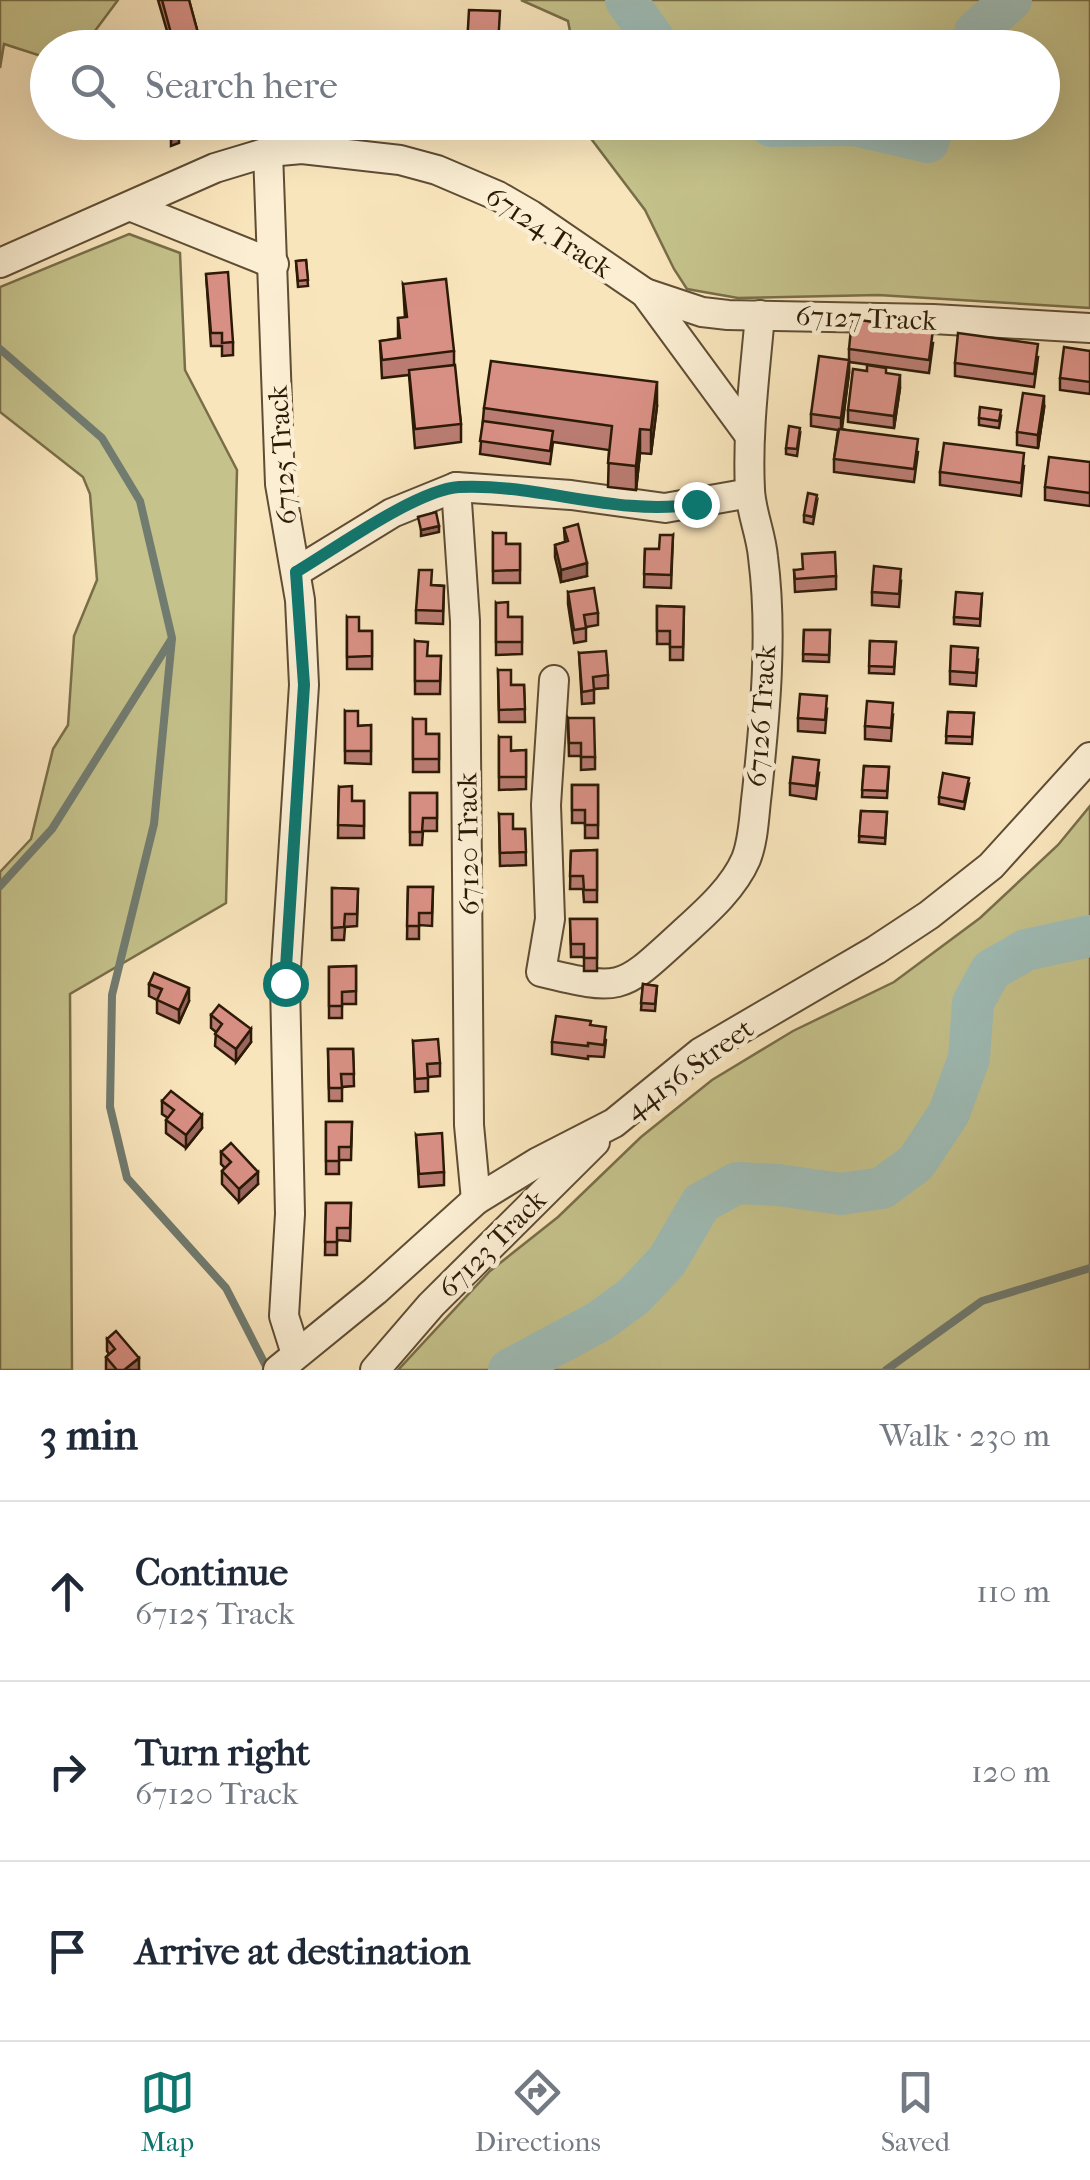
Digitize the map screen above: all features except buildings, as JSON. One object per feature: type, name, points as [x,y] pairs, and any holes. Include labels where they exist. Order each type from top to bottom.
[{"type":"street","name":"67124 Track","points":[[0,263],[215,168],[268,152],[302,149],[374,155],[465,180],[531,215],[645,293],[750,436]]},
{"type":"street","name":"67125 Track","points":[[268,152],[280,484],[296,572],[304,685],[286,936],[290,1214],[284,1316],[287,1362]]},
{"type":"street","points":[[132,207],[274,264]]},
{"type":"street","name":"67127 Track","points":[[645,293],[702,312],[1090,328]]},
{"type":"street","name":"67126 Track","points":[[554,680],[546,806],[550,919],[541,972],[611,985],[628,980],[696,922],[745,862],[751,842],[764,728],[767,612],[763,556],[750,493],[750,436],[760,315]]},
{"type":"street","points":[[296,572],[392,513],[456,487],[665,508],[750,493]]},
{"type":"street","name":"67120 Track","points":[[456,487],[466,621],[468,1072],[476,1200]]},
{"type":"street","name":"44156 Street","points":[[287,1362],[476,1200],[538,1162],[614,1124],[701,1052],[876,950],[929,914],[991,866],[1090,758]]},
{"type":"street","name":"67123 Track","points":[[375,1370],[432,1304],[614,1124]]},
{"type":"shaded area","points":[[0,0],[118,0],[96,30],[30,30],[30,52],[4,44],[0,68]]},
{"type":"shaded area","points":[[521,0],[1090,0],[1090,308],[878,295],[738,298],[687,289],[645,210],[592,140],[1060,140],[1060,30],[570,30],[568,21]]},
{"type":"shaded area","points":[[129,234],[180,253],[185,370],[237,470],[226,903],[70,994],[72,1370],[0,1370],[0,872],[31,839],[53,749],[68,725],[74,636],[97,580],[90,494],[83,477],[0,412],[0,287]]},
{"type":"shaded area","points":[[1090,806],[1090,1370],[398,1370],[490,1271],[558,1217],[641,1137],[712,1080],[793,1031],[894,982],[980,918],[1058,845]]},
{"type":"waterway","points":[[626,0],[647,30]]},
{"type":"waterway","points":[[977,30],[1011,0]]},
{"type":"waterway","points":[[919,140],[929,140]]},
{"type":"waterway","points":[[0,349],[102,438],[140,501],[172,638],[154,824],[112,995],[110,1107],[127,1178],[226,1288],[268,1370]]},
{"type":"waterway","points":[[0,886],[52,829],[171,640]]},
{"type":"waterway","points":[[509,1370],[600,1321],[634,1296],[667,1261],[701,1203],[737,1183],[841,1194],[882,1188],[916,1163],[949,1113],[969,1058],[973,1003],[991,970],[1026,950],[1090,936]]},
{"type":"waterway","points":[[886,1370],[982,1301],[1090,1268]]},
{"type":"route","points":[[285,983],[304,685],[296,572],[392,513],[456,487],[651,507],[696,504]]}]
